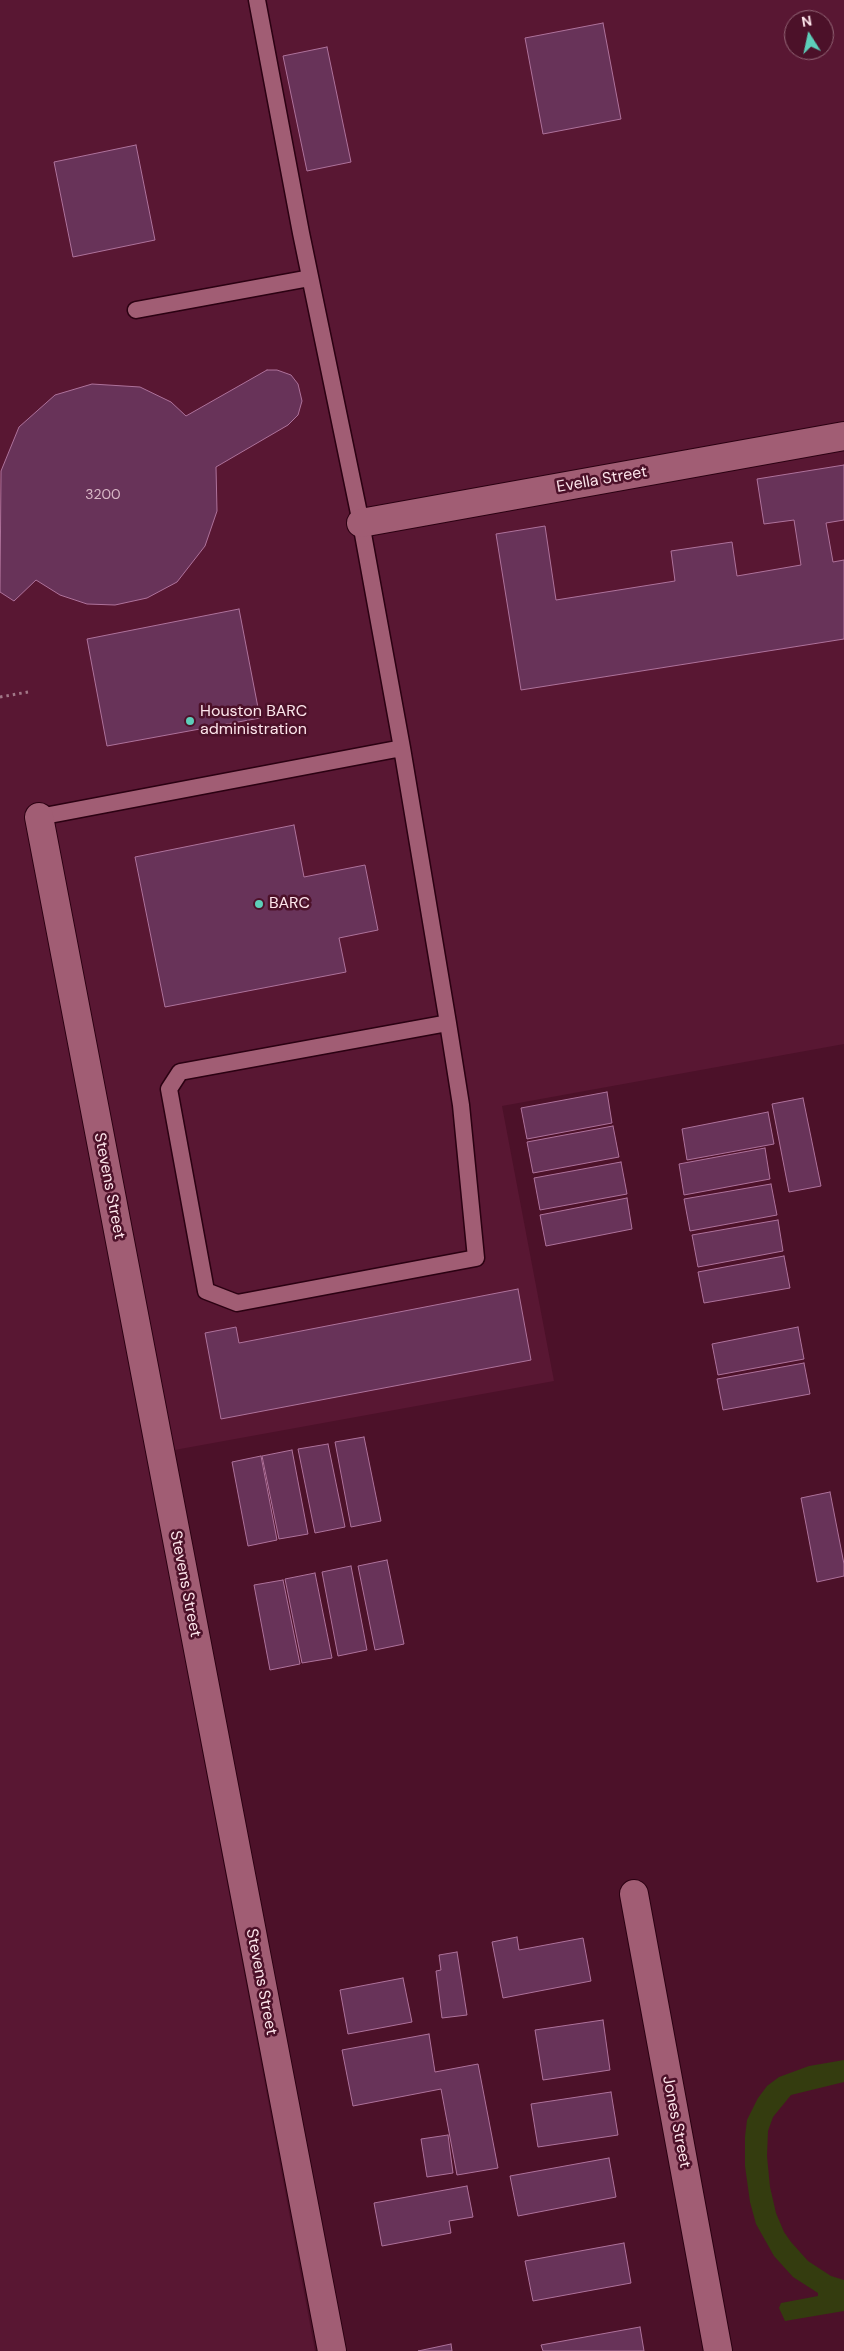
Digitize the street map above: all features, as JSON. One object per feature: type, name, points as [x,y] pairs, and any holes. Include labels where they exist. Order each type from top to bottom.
[{"type":"street","name":"Evella Street","points":[[361,523],[844,436]]},
{"type":"street","name":"Stevens Street","points":[[39,818],[332,2351]]},
{"type":"street","name":"Jones Street","points":[[634,1894],[718,2351]]},
{"type":"lane","points":[[257,0],[310,278],[361,523],[402,748],[462,1105],[476,1258],[237,1303],[206,1291],[169,1089],[180,1072],[448,1022]]},
{"type":"lane","points":[[136,310],[310,278]]},
{"type":"lane","points":[[39,818],[402,748]]},
{"type":"path","points":[[0,697],[28,692]]},
{"type":"shaded area","points":[[0,0],[844,0],[844,1044],[502,1106],[554,1381],[147,1455],[315,2351],[0,2351]]},
{"type":"green space","points":[[844,2060],[844,2082],[791,2095],[773,2117],[768,2131],[767,2156],[770,2187],[776,2213],[784,2232],[808,2261],[831,2276],[844,2280],[844,2311],[785,2321],[779,2308],[781,2303],[818,2296],[818,2293],[793,2277],[774,2256],[756,2224],[750,2202],[745,2166],[747,2120],[758,2098],[767,2086],[779,2077],[809,2066]]},
{"type":"building","points":[[603,23],[621,119],[543,134],[525,38]]},
{"type":"building","points":[[327,47],[351,162],[307,171],[283,56]]},
{"type":"building","points":[[136,145],[155,240],[73,257],[54,162]]},
{"type":"building","points":[[267,370],[277,370],[291,375],[298,384],[302,401],[298,415],[288,425],[216,467],[217,511],[205,546],[177,582],[147,598],[115,605],[87,604],[60,595],[36,580],[14,601],[0,592],[1,471],[19,427],[55,395],[92,384],[140,387],[171,402],[186,416]]},
{"type":"building","points":[[844,465],[844,520],[826,523],[833,562],[844,560],[844,639],[521,690],[496,534],[545,526],[556,600],[675,581],[671,551],[732,542],[737,576],[801,565],[794,520],[764,524],[757,479]]},
{"type":"building","points":[[239,609],[260,718],[107,746],[87,639]]},
{"type":"building","name":"BARC","points":[[294,825],[304,877],[365,865],[378,930],[339,938],[346,972],[165,1007],[135,857]]},
{"type":"building","points":[[607,1092],[612,1123],[527,1139],[521,1108]]},
{"type":"building","points":[[803,1098],[821,1186],[789,1192],[772,1104]]},
{"type":"building","points":[[768,1112],[774,1144],[687,1160],[682,1129]]},
{"type":"building","points":[[613,1126],[619,1157],[533,1173],[527,1142]]},
{"type":"building","points":[[765,1148],[770,1179],[684,1195],[679,1164]]},
{"type":"building","points":[[621,1162],[627,1194],[540,1210],[534,1178]]},
{"type":"building","points":[[771,1184],[777,1215],[690,1231],[684,1199]]},
{"type":"building","points":[[627,1198],[632,1229],[546,1246],[540,1215]]},
{"type":"building","points":[[778,1220],[783,1251],[698,1267],[692,1235]]},
{"type":"building","points":[[784,1256],[790,1288],[704,1303],[698,1272]]},
{"type":"building","points":[[518,1289],[531,1360],[221,1419],[205,1333],[236,1327],[239,1343]]},
{"type":"building","points":[[798,1327],[804,1359],[718,1375],[712,1344]]},
{"type":"building","points":[[804,1363],[810,1394],[723,1410],[717,1379]]},
{"type":"building","points":[[364,1437],[381,1521],[351,1527],[335,1442]]},
{"type":"building","points":[[328,1444],[345,1527],[315,1533],[298,1449]]},
{"type":"building","points":[[292,1450],[308,1534],[279,1539],[262,1456]]},
{"type":"building","points":[[261,1456],[277,1540],[248,1546],[232,1462]]},
{"type":"building","points":[[830,1492],[844,1564],[844,1576],[817,1582],[801,1498]]},
{"type":"building","points":[[387,1560],[404,1644],[375,1650],[358,1566]]},
{"type":"building","points":[[351,1566],[367,1650],[338,1656],[322,1572]]},
{"type":"building","points":[[315,1573],[332,1658],[302,1663],[285,1579]]},
{"type":"building","points":[[283,1580],[300,1664],[270,1670],[254,1585]]},
{"type":"building","points":[[517,1937],[519,1950],[583,1938],[591,1981],[503,1998],[492,1942]]},
{"type":"building","points":[[457,1952],[467,2015],[442,2018],[436,1971],[441,1970],[439,1955]]},
{"type":"building","points":[[403,1978],[412,2022],[348,2034],[340,1990]]},
{"type":"building","points":[[603,2020],[610,2070],[543,2080],[535,2030]]},
{"type":"building","points":[[429,2034],[435,2072],[478,2064],[498,2168],[457,2175],[441,2089],[353,2106],[342,2050]]},
{"type":"building","points":[[611,2092],[618,2135],[538,2147],[531,2104]]},
{"type":"building","points":[[448,2135],[453,2173],[427,2177],[421,2139]]},
{"type":"building","points":[[609,2158],[616,2197],[518,2216],[510,2176]]},
{"type":"building","points":[[467,2186],[473,2217],[449,2221],[451,2233],[382,2246],[374,2203]]},
{"type":"building","points":[[624,2243],[631,2283],[533,2301],[525,2261]]},
{"type":"building","points":[[640,2327],[644,2351],[543,2351],[541,2345]]},
{"type":"building","points":[[451,2344],[452,2351],[418,2351]]},
{"type":"place","name":"Houston BARC administration","points":[[190,721]]},
{"type":"place","name":"BARC","points":[[259,904]]}]
